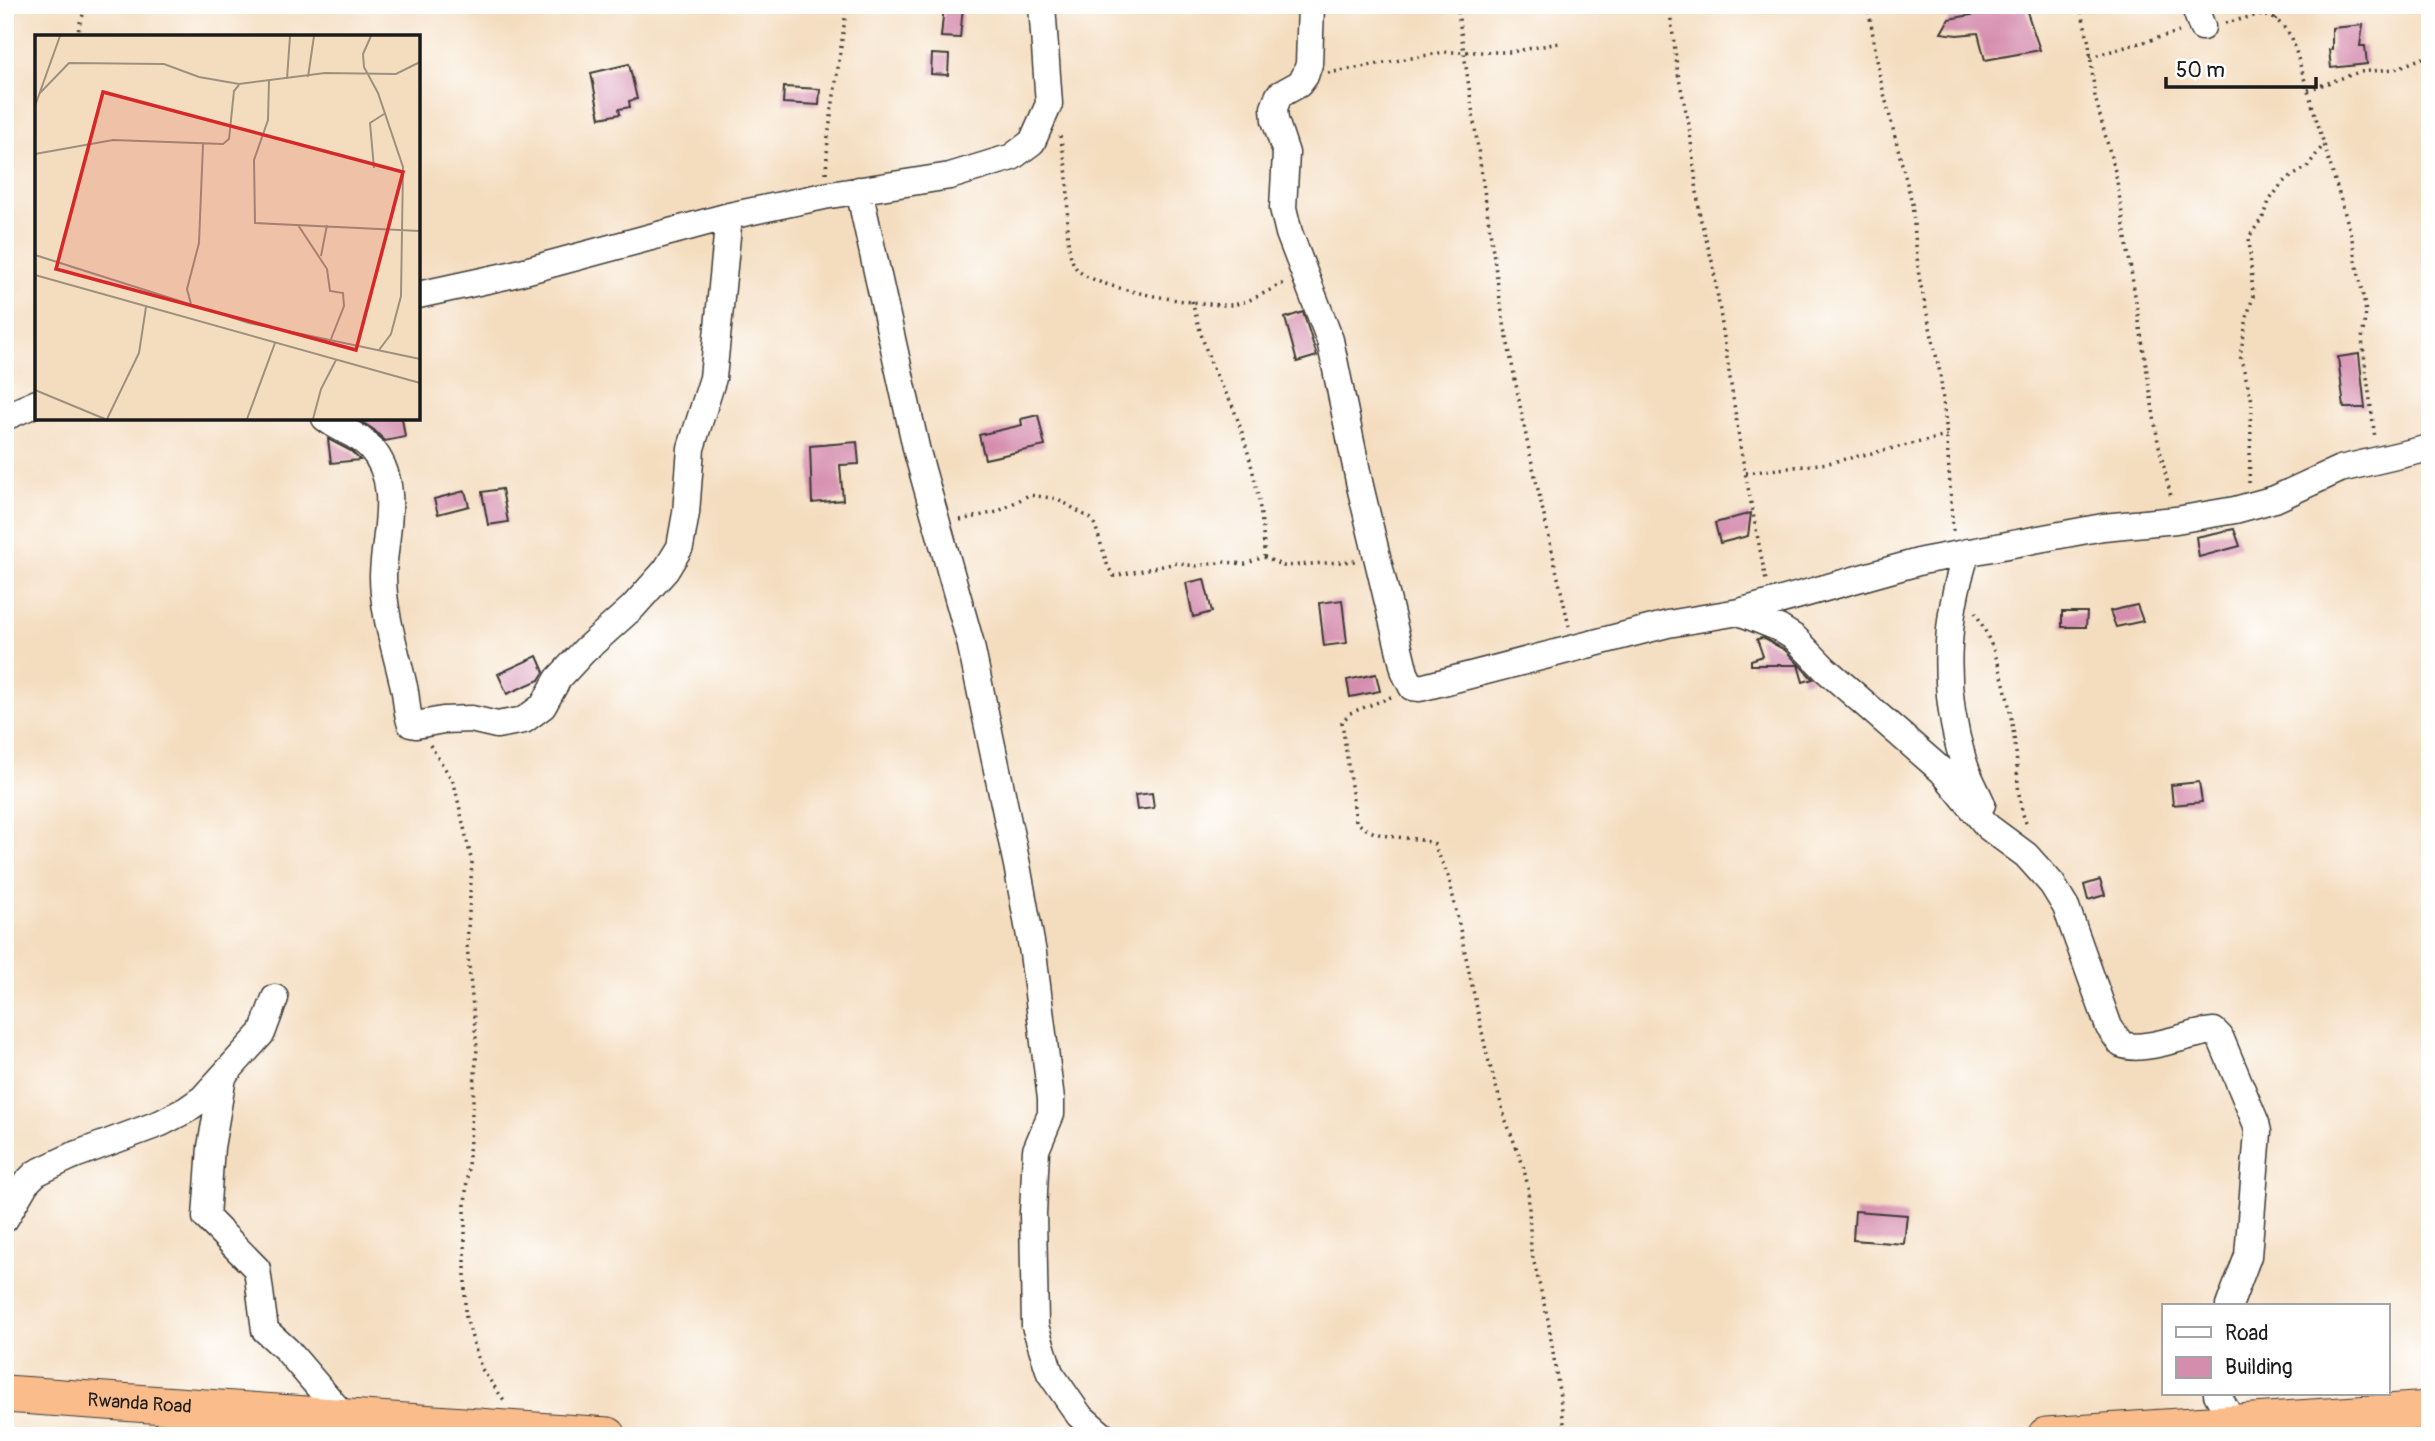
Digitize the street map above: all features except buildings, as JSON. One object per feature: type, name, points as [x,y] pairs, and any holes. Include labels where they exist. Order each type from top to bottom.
[{"type":"highway","name":"Rwanda Road","points":[[5,1394],[608,1436]]},
{"type":"highway","points":[[2046,1436],[2225,1408],[2430,1410]]},
{"type":"street","points":[[420,295],[510,275],[729,216],[824,196],[950,176],[1012,157],[1032,142],[1049,104],[1042,5]]},
{"type":"street","points":[[1311,5],[1310,53],[1306,76],[1299,84],[1279,95],[1274,108],[1275,120],[1286,153],[1283,208],[1289,233],[1330,340],[1360,486],[1405,673],[1412,687],[1420,688],[1668,624],[1739,612],[1922,561],[2103,527],[2176,520],[2235,510],[2275,499],[2340,469],[2430,448]]},
{"type":"street","points":[[859,191],[914,439],[970,641],[1017,864],[1044,1028],[1051,1114],[1036,1150],[1033,1213],[1035,1326],[1050,1373],[1079,1415],[1102,1436]]},
{"type":"street","points":[[327,420],[334,426],[350,431],[370,447],[380,462],[388,483],[387,506],[390,521],[383,577],[389,623],[409,721],[416,725],[471,719],[497,725],[524,720],[543,706],[558,679],[584,651],[634,607],[666,570],[680,547],[686,513],[691,448],[713,378],[729,216]]},
{"type":"street","points":[[5,418],[35,404]]},
{"type":"street","points":[[1961,553],[1949,627],[1949,691],[1953,724],[1964,763],[1994,832]]},
{"type":"street","points":[[1739,612],[1779,628],[1795,638],[1825,669],[1942,771],[1988,827],[2026,855],[2052,884],[2066,907],[2109,1027],[2121,1044],[2138,1048],[2214,1031],[2220,1037],[2258,1132],[2248,1256],[2230,1304]]},
{"type":"street","points":[[5,1219],[26,1183],[36,1173],[72,1156],[140,1132],[186,1110],[203,1098],[262,1033],[275,998]]},
{"type":"street","points":[[223,1077],[211,1147],[206,1217],[257,1269],[265,1330],[287,1350],[346,1419]]},
{"type":"path","points":[[78,35],[87,5]]},
{"type":"path","points":[[824,196],[828,137],[847,5]]},
{"type":"path","points":[[1457,5],[1502,313],[1538,492],[1575,649]]},
{"type":"path","points":[[1669,5],[1678,74],[1689,125],[1700,217],[1713,265],[1745,474],[1770,604]]},
{"type":"path","points":[[1868,5],[1880,78],[1912,203],[1919,277],[1940,373],[1961,553]]},
{"type":"path","points":[[2080,5],[2091,57],[2095,97],[2116,175],[2158,442],[2176,520]]},
{"type":"path","points":[[2276,20],[2280,5]]},
{"type":"path","points":[[2091,57],[2131,44],[2198,16],[2261,15],[2281,22],[2291,38],[2351,234],[2366,312],[2362,339],[2378,461]]},
{"type":"path","points":[[1306,76],[1445,52],[1511,52],[1559,43]]},
{"type":"path","points":[[2308,90],[2359,72],[2395,69],[2430,55]]},
{"type":"path","points":[[1049,104],[1060,136],[1068,179],[1067,225],[1070,249],[1076,268],[1088,278],[1130,292],[1231,305],[1251,299],[1305,272]]},
{"type":"path","points":[[2262,503],[2254,494],[2248,479],[2252,401],[2240,355],[2253,297],[2249,237],[2283,181],[2307,167],[2324,144]]},
{"type":"path","points":[[1192,301],[1199,333],[1214,372],[1234,409],[1248,457],[1264,535],[1264,557]]},
{"type":"path","points":[[1745,474],[1828,463],[1947,436]]},
{"type":"path","points":[[936,525],[997,512],[1029,495],[1058,499],[1091,519],[1096,525],[1108,566],[1114,576],[1177,563],[1195,566],[1225,562],[1245,564],[1264,557],[1283,566],[1352,562],[1378,556]]},
{"type":"path","points":[[1973,608],[2001,668],[2010,707],[2020,797],[2031,832]]},
{"type":"path","points":[[1412,687],[1344,718],[1343,735],[1354,813],[1356,821],[1363,829],[1376,836],[1420,838],[1434,844],[1449,878],[1487,1055],[1506,1121],[1523,1165],[1531,1250],[1548,1320],[1566,1436]]},
{"type":"path","points":[[416,725],[454,783],[472,863],[467,946],[477,1048],[465,1205],[466,1314],[481,1368],[525,1431]]}]
